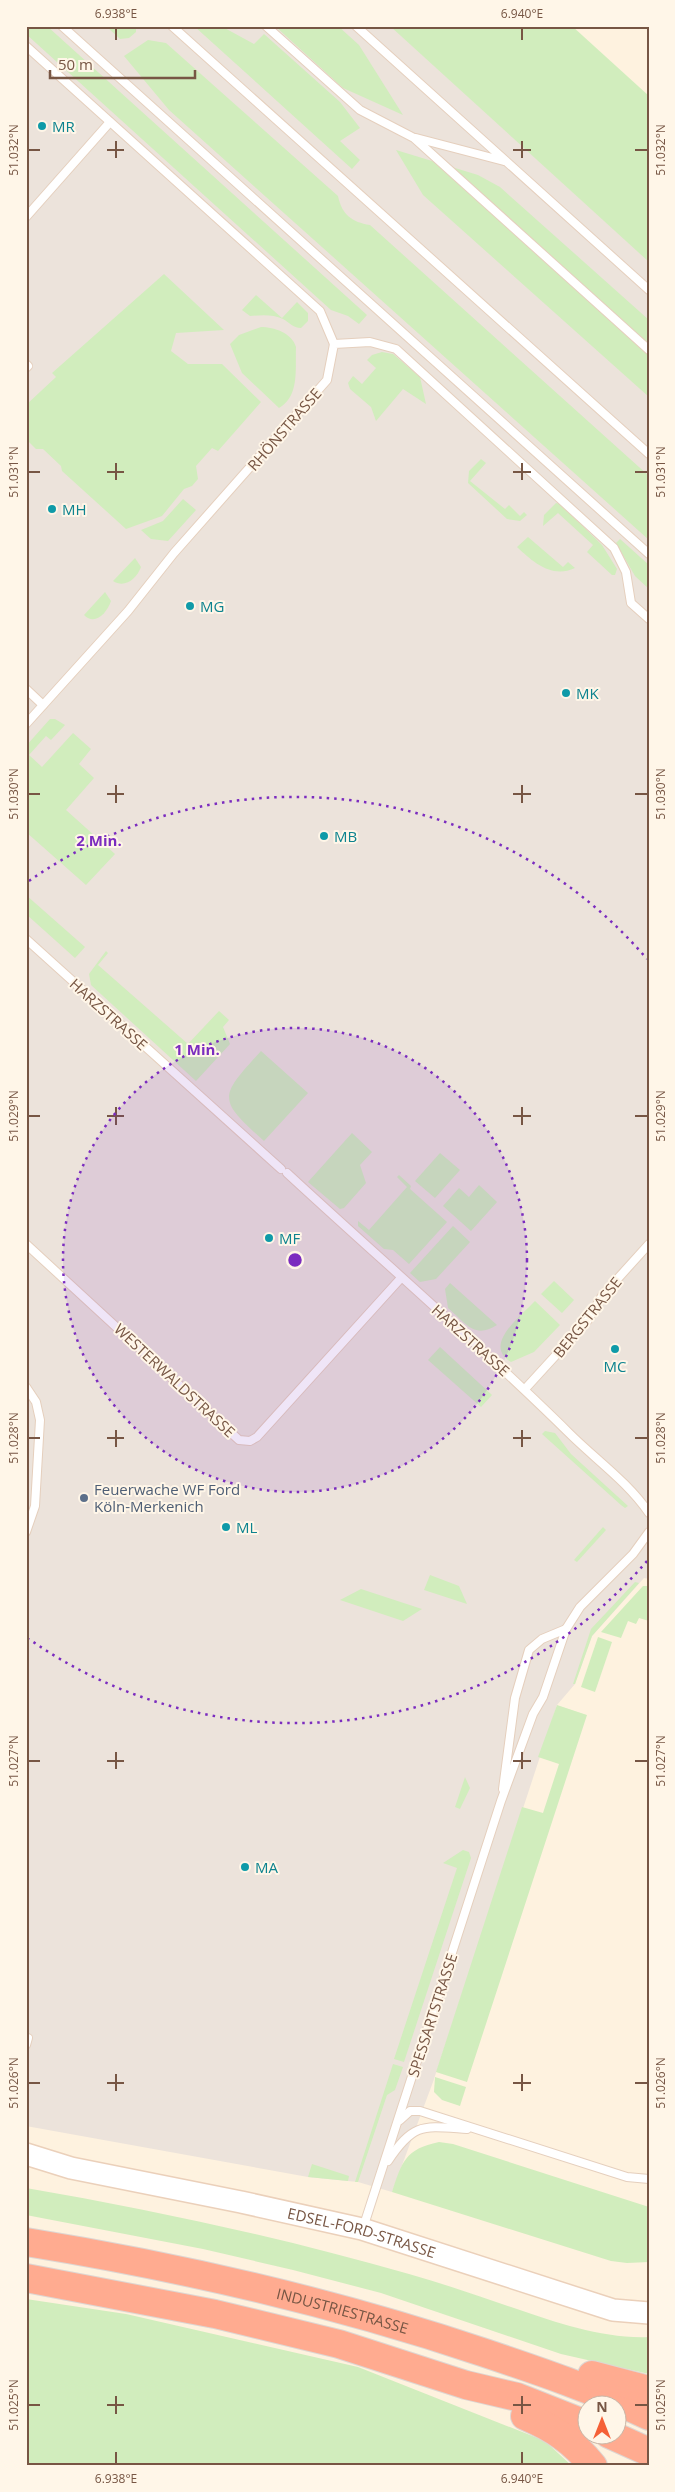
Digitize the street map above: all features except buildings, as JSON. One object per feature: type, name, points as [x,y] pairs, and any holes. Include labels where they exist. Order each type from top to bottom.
[{"type":"highway","name":"INDUSTRIESTRASSE","points":[[26,2242],[221,2278],[386,2320],[540,2372],[649,2416]]},
{"type":"highway","points":[[26,2278],[224,2316],[339,2344],[466,2385],[517,2397],[578,2421]]},
{"type":"highway","points":[[438,2337],[468,2338],[514,2345],[602,2379],[649,2390]]},
{"type":"highway","points":[[466,2385],[486,2398],[545,2425],[576,2446],[593,2466]]},
{"type":"highway","points":[[628,2442],[649,2452]]},
{"type":"street","name":"EDSEL-FORD-STRASSE","points":[[26,2154],[71,2168],[206,2194],[362,2229],[613,2310],[649,2313]]},
{"type":"street","name":"EDSEL-FORD-STRASSE","points":[[26,2167],[71,2168]]},
{"type":"lane","points":[[62,26],[649,554]]},
{"type":"lane","points":[[172,26],[649,454]]},
{"type":"lane","points":[[266,26],[360,110],[414,138],[505,161]]},
{"type":"lane","points":[[356,26],[649,290]]},
{"type":"lane","points":[[26,46],[320,311],[334,344],[370,342],[396,349],[614,548],[626,572],[631,603],[649,619]]},
{"type":"lane","points":[[26,217],[110,122]]},
{"type":"lane","points":[[414,138],[649,350]]},
{"type":"lane","name":"RHÖNSTRASSE","points":[[26,724],[128,611],[174,553],[326,380],[334,344]]},
{"type":"lane","points":[[26,364],[28,366],[26,368]]},
{"type":"lane","points":[[26,689],[43,705]]},
{"type":"lane","name":"HARZSTRASSE","points":[[26,939],[525,1389],[589,1453],[639,1498],[649,1513]]},
{"type":"lane","name":"WESTERWALDSTRASSE","points":[[26,1244],[239,1440],[250,1441],[258,1437],[401,1278]]},
{"type":"lane","name":"BERGSTRASSE","points":[[525,1389],[588,1320],[602,1296],[649,1244]]},
{"type":"lane","points":[[26,1387],[36,1402],[40,1420],[35,1506],[26,1532]]},
{"type":"lane","points":[[501,1801],[533,1714],[543,1697],[566,1629],[580,1608],[632,1554],[649,1532]]},
{"type":"lane","points":[[501,1801],[515,1698],[529,1650],[542,1639],[566,1629]]},
{"type":"lane","name":"SPESSARTSTRASSE","points":[[362,2229],[501,1801]]},
{"type":"lane","points":[[396,2125],[403,2115],[410,2111],[420,2111],[628,2178],[649,2179]]},
{"type":"lane","points":[[382,2169],[402,2140],[416,2130],[430,2128],[479,2130]]},
{"type":"shaded area","points":[[26,26],[453,26],[649,205],[649,1579],[644,1578],[592,1636],[575,1684],[557,1705],[433,2082],[392,2192],[358,2182],[308,2177],[26,2126]]},
{"type":"green space","points":[[26,26],[47,26],[367,315],[359,324],[348,316],[331,310],[26,34]]},
{"type":"green space","points":[[106,26],[136,26],[136,32],[129,38],[120,39]]},
{"type":"green space","points":[[194,26],[221,26],[254,44],[264,34],[340,102],[360,128],[340,141],[360,160],[352,169]]},
{"type":"green space","points":[[275,26],[338,26],[359,45],[403,115],[343,88]]},
{"type":"green space","points":[[390,26],[572,26],[649,96],[649,262]]},
{"type":"green space","points":[[148,40],[166,43],[338,196],[345,213],[353,220],[370,225],[649,476],[649,540],[169,110],[124,56]]},
{"type":"green space","points":[[396,150],[478,175],[500,187],[649,320],[649,397],[423,195]]},
{"type":"green space","points":[[164,274],[224,330],[176,333],[171,351],[188,364],[222,364],[261,402],[218,451],[212,448],[196,466],[198,479],[192,486],[184,489],[162,516],[126,529],[62,471],[61,466],[43,449],[36,449],[26,439],[26,405],[56,377],[52,373]]},
{"type":"green space","points":[[256,295],[282,318],[297,302],[308,313],[308,321],[301,328],[275,316],[250,316],[242,310]]},
{"type":"green space","points":[[261,327],[282,332],[291,338],[296,347],[296,372],[293,389],[286,403],[279,408],[242,373],[230,344],[239,335]]},
{"type":"green space","points":[[382,352],[393,354],[420,377],[426,404],[403,389],[376,421],[371,407],[350,389],[348,383],[353,376],[362,384],[376,368],[367,360],[372,355]]},
{"type":"green space","points":[[481,459],[486,463],[470,481],[505,509],[509,505],[520,516],[524,512],[527,515],[520,521],[507,519],[468,483],[469,471]]},
{"type":"green space","points":[[183,499],[196,510],[168,541],[151,539],[141,530],[163,521]]},
{"type":"green space","points":[[556,503],[560,504],[602,545],[617,569],[615,575],[612,575],[587,552],[593,545],[558,513],[543,526],[544,515]]},
{"type":"green space","points":[[528,537],[563,567],[568,562],[575,568],[567,571],[558,571],[536,563],[517,547]]},
{"type":"green space","points":[[620,539],[649,565],[649,589],[635,576],[616,543]]},
{"type":"green space","points":[[135,558],[141,567],[137,575],[130,581],[122,584],[113,581]]},
{"type":"green space","points":[[105,592],[111,601],[104,614],[96,619],[88,618],[84,615]]},
{"type":"green space","points":[[50,719],[55,719],[65,725],[51,740],[46,736],[29,755],[42,767],[73,733],[91,749],[79,764],[94,778],[66,810],[115,854],[86,885],[26,832],[26,746]]},
{"type":"green space","points":[[26,895],[85,947],[75,958],[26,914]]},
{"type":"green space","points":[[106,951],[108,953],[98,965],[188,1044],[219,1011],[229,1020],[223,1027],[230,1044],[196,1081],[91,985],[89,974]]},
{"type":"green space","points":[[261,1051],[308,1093],[264,1141],[238,1116],[231,1106],[229,1098],[231,1089],[237,1079]]},
{"type":"green space","points":[[352,1133],[372,1152],[360,1165],[366,1183],[344,1208],[340,1209],[308,1182]]},
{"type":"green space","points":[[440,1153],[460,1170],[435,1198],[415,1181]]},
{"type":"green space","points":[[399,1175],[411,1186],[410,1189],[447,1222],[409,1264],[393,1250],[384,1249],[358,1226],[358,1221],[369,1230],[407,1187],[397,1177]]},
{"type":"green space","points":[[479,1185],[497,1202],[471,1231],[443,1206],[459,1188],[469,1197]]},
{"type":"green space","points":[[453,1226],[470,1242],[436,1279],[420,1282],[410,1273]]},
{"type":"green space","points":[[554,1281],[574,1300],[562,1313],[541,1294]]},
{"type":"green space","points":[[450,1283],[497,1325],[482,1331],[476,1330],[448,1308],[445,1289]]},
{"type":"green space","points":[[535,1301],[560,1325],[534,1352],[511,1362],[503,1355],[502,1339],[514,1322]]},
{"type":"green space","points":[[440,1347],[492,1395],[481,1407],[428,1360]]},
{"type":"green space","points":[[545,1431],[555,1433],[571,1454],[628,1506],[625,1508],[621,1505],[542,1434]]},
{"type":"green space","points":[[603,1527],[606,1530],[577,1562],[574,1560]]},
{"type":"green space","points":[[430,1575],[459,1586],[467,1604],[424,1590]]},
{"type":"green space","points":[[635,1582],[639,1583],[592,1636],[575,1684],[573,1684],[591,1629]]},
{"type":"green space","points":[[643,1586],[649,1586],[649,1621],[639,1618],[636,1624],[628,1621],[621,1638],[601,1632]]},
{"type":"green space","points":[[361,1589],[422,1609],[403,1621],[340,1600]]},
{"type":"green space","points":[[598,1637],[612,1642],[595,1692],[581,1687]]},
{"type":"green space","points":[[557,1705],[587,1715],[467,2082],[436,2072],[522,1807],[543,1813],[559,1764],[538,1757]]},
{"type":"green space","points":[[465,1777],[470,1788],[460,1809],[455,1807]]},
{"type":"green space","points":[[463,1850],[469,1852],[471,1858],[404,2062],[394,2059],[457,1868],[443,1863]]},
{"type":"green space","points":[[393,2064],[403,2067],[395,2090],[387,2095],[358,2182],[355,2182]]},
{"type":"green space","points":[[435,2077],[466,2087],[460,2106],[442,2100],[434,2092]]},
{"type":"green space","points":[[439,2142],[453,2144],[649,2207],[649,2262],[627,2263],[611,2261],[392,2192],[406,2158],[419,2149]]},
{"type":"green space","points":[[312,2164],[349,2176],[348,2181],[308,2177]]},
{"type":"green space","points":[[26,2188],[171,2215],[266,2237],[422,2278],[581,2329],[632,2337],[649,2337],[649,2374],[561,2354],[381,2293],[293,2270],[203,2249],[26,2215]]},
{"type":"green space","points":[[26,2299],[126,2314],[358,2367],[545,2441],[572,2466],[26,2466]]},
{"type":"place","name":"MR","points":[[42,126]]},
{"type":"place","name":"MH","points":[[52,509]]},
{"type":"place","name":"MG","points":[[190,606]]},
{"type":"place","name":"MK","points":[[566,693]]},
{"type":"place","name":"MB","points":[[324,836]]},
{"type":"place","name":"MF","points":[[269,1238]]},
{"type":"place","name":"MC","points":[[615,1349]]},
{"type":"place","name":"Feuerwache WF Ford Köln-Merkenich","points":[[84,1498]]},
{"type":"place","name":"ML","points":[[226,1527]]},
{"type":"place","name":"MA","points":[[245,1867]]}]
